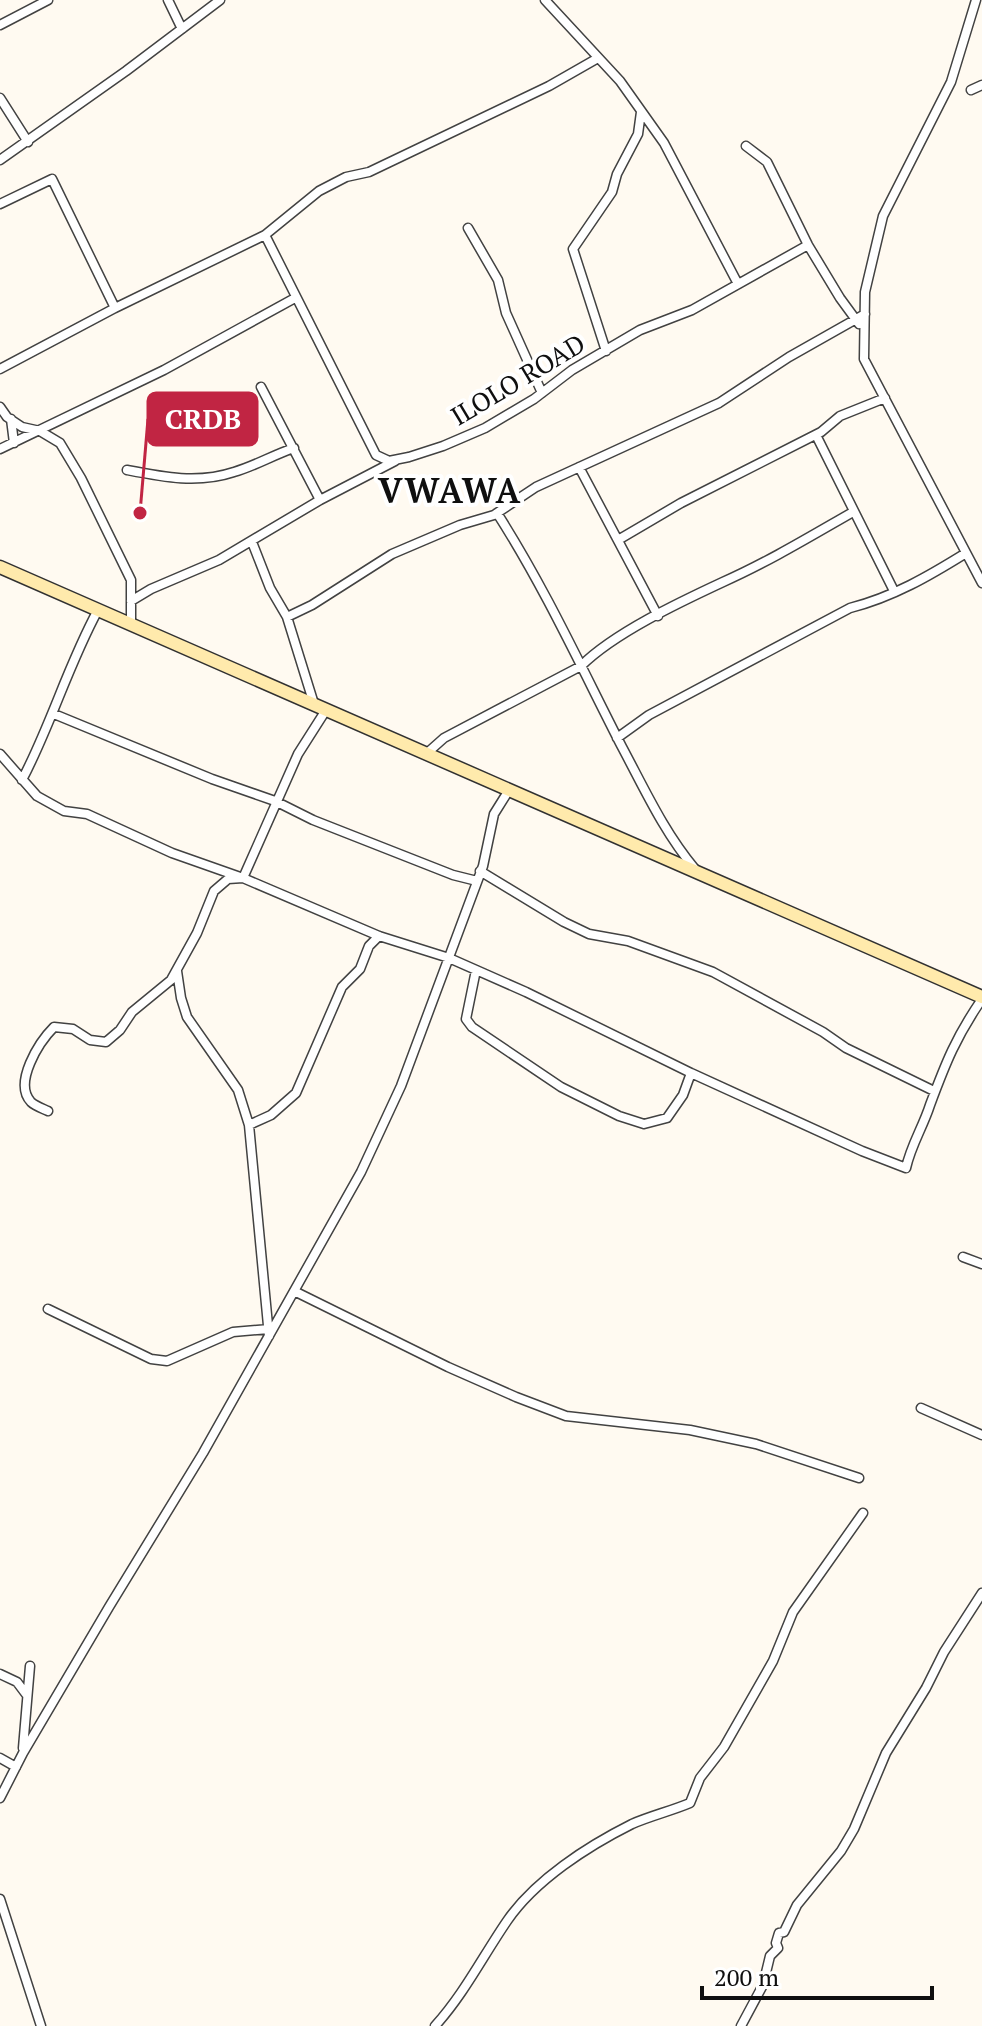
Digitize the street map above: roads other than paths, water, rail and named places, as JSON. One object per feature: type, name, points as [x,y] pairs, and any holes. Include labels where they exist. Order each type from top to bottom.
[{"type":"street","points":[[0,25],[48,0]]},
{"type":"street","points":[[168,0],[182,29]]},
{"type":"street","points":[[0,160],[220,0]]},
{"type":"street","points":[[545,0],[641,110],[677,166],[738,284]]},
{"type":"street","points":[[976,0],[951,82],[883,216],[865,292],[864,359],[982,583]]},
{"type":"street","points":[[0,369],[115,308],[265,235],[319,191],[346,177],[369,172],[549,86],[598,58]]},
{"type":"street","points":[[971,90],[982,85]]},
{"type":"street","points":[[0,98],[28,142]]},
{"type":"street","points":[[606,351],[573,249],[612,192],[617,174],[638,134],[641,110]]},
{"type":"street","points":[[746,146],[767,162],[808,245],[840,298],[865,331]]},
{"type":"street","points":[[0,204],[52,179],[115,308]]},
{"type":"street","points":[[468,228],[498,280],[506,313],[542,393]]},
{"type":"street","points":[[265,235],[376,455],[389,461],[398,459]]},
{"type":"street","name":"ILOLO ROAD","points":[[131,601],[252,542],[320,500],[398,459],[443,446],[485,428],[542,393],[572,370],[640,330],[692,310],[808,245]]},
{"type":"street","points":[[0,449],[164,370],[295,298]]},
{"type":"street","points":[[287,617],[420,540],[497,513],[536,487],[719,403],[789,357],[865,314]]},
{"type":"street","points":[[261,387],[320,500]]},
{"type":"street","points":[[618,540],[681,503],[816,435],[840,416],[885,398]]},
{"type":"street","points":[[0,407],[22,427],[40,431],[60,443],[81,478],[131,580],[131,624]]},
{"type":"street","points":[[11,419],[14,443]]},
{"type":"street","points":[[816,435],[894,591]]},
{"type":"street","points":[[127,470],[172,479],[205,479],[235,472],[294,448]]},
{"type":"street","points":[[579,467],[658,616]]},
{"type":"street","points":[[426,754],[444,738],[581,666],[595,652],[688,597],[725,582],[853,512]]},
{"type":"street","points":[[497,513],[581,666],[648,800],[698,873]]},
{"type":"street","points":[[243,878],[275,801],[320,707],[287,617],[270,588],[252,542]]},
{"type":"street","points":[[617,738],[649,715],[850,608],[878,601],[894,591],[926,579],[966,553]]},
{"type":"street","points":[[0,567],[982,998],[949,1051],[910,1147],[906,1168],[691,1073],[449,958],[379,936],[243,878],[172,853],[87,814],[64,811],[37,796],[0,754]]},
{"type":"street","points":[[22,780],[54,714],[81,641],[98,610]]},
{"type":"street","points":[[54,714],[453,875],[479,876],[589,934],[628,941],[713,972],[859,1055],[934,1091]]},
{"type":"street","points":[[0,1798],[23,1753],[203,1453],[361,1172],[401,1086],[479,876],[494,814],[509,790]]},
{"type":"street","points":[[48,1111],[31,1102],[24,1087],[41,1040],[54,1027],[73,1029],[90,1040],[106,1042],[120,1030],[132,1012],[171,980],[197,933],[214,891],[228,879],[243,878]]},
{"type":"street","points":[[249,1125],[271,1115],[296,1093],[342,987],[360,969],[369,946],[379,936]]},
{"type":"street","points":[[476,970],[466,1019],[472,1027],[528,1067],[619,1116],[644,1124],[667,1118],[683,1095],[691,1073]]},
{"type":"street","points":[[177,971],[187,1017],[238,1090],[249,1125],[269,1333]]},
{"type":"street","points":[[963,1257],[982,1264]]},
{"type":"street","points":[[294,1291],[448,1367],[566,1416],[690,1430],[756,1444],[859,1478]]},
{"type":"street","points":[[48,1309],[151,1359],[167,1361],[233,1332],[269,1333]]},
{"type":"street","points":[[921,1408],[982,1435]]},
{"type":"street","points":[[435,2026],[450,2010],[478,1963],[487,1957],[508,1920],[537,1886],[579,1854],[633,1824],[690,1803],[700,1778],[724,1747],[773,1661],[793,1612],[863,1513]]},
{"type":"street","points":[[741,2026],[763,1985],[767,1962],[778,1948],[779,1933],[784,1932],[797,1905],[841,1851],[854,1829],[886,1753],[982,1593]]},
{"type":"street","points":[[23,1753],[30,1666]]},
{"type":"street","points":[[0,1674],[17,1682],[26,1695]]},
{"type":"street","points":[[0,1758],[16,1767]]},
{"type":"street","points":[[0,1899],[41,2026]]},
{"type":"place","name":"CRDB","points":[[140,513]]},
{"type":"district","name":"VWAWA","points":[[450,491]]}]
